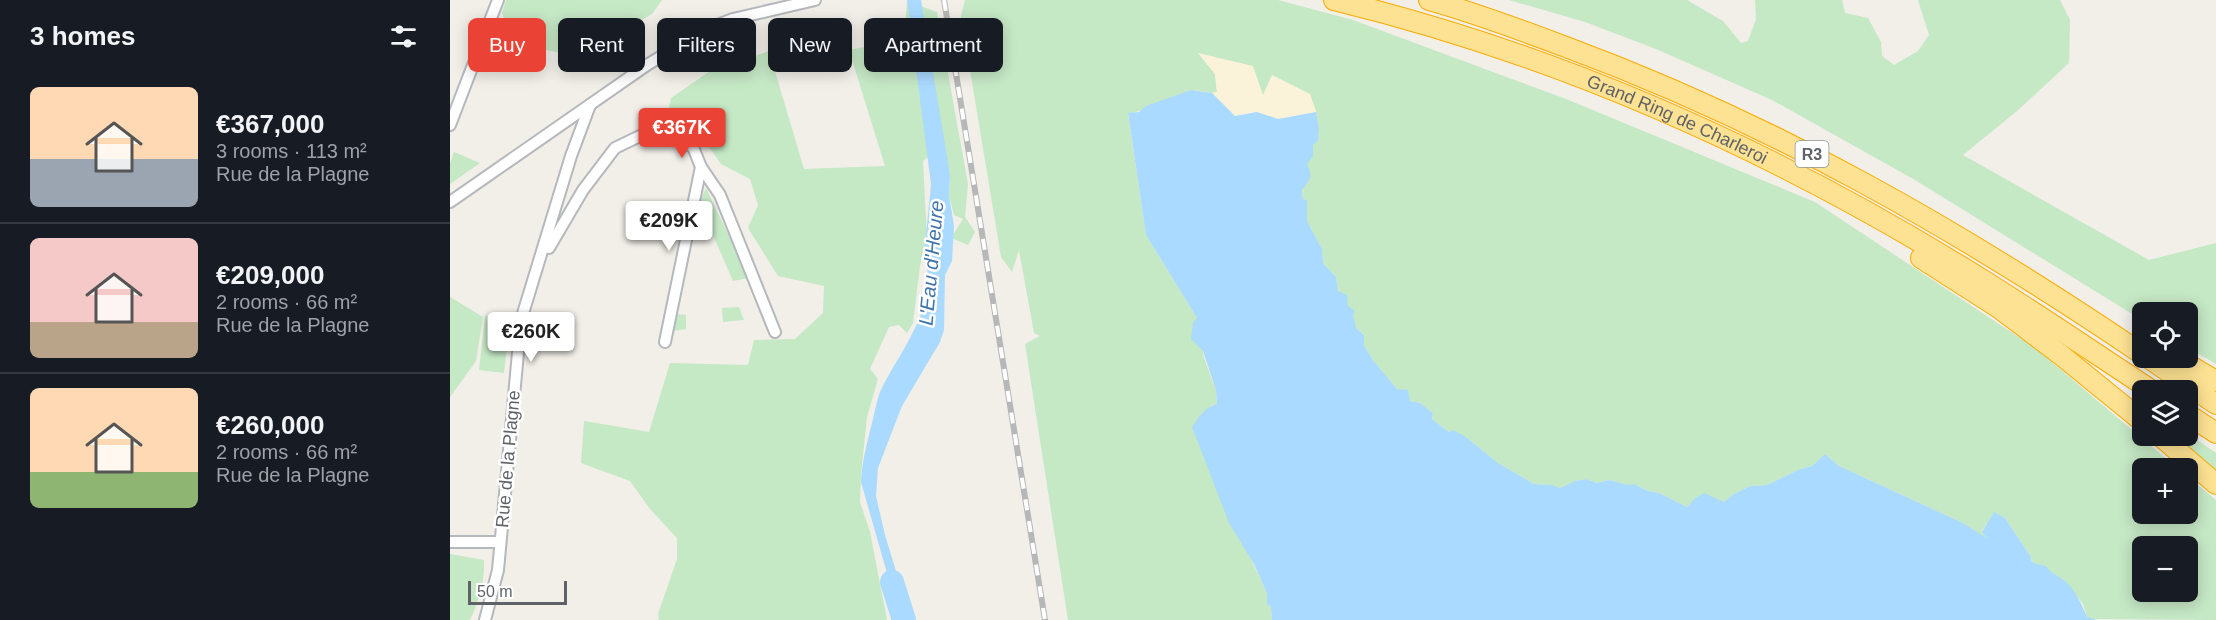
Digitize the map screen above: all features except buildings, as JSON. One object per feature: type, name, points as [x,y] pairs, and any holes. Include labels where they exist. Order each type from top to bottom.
[{"type":"highway","name":"Grand Ring de Charleroi","points":[[1334,0],[1507,51],[1620,92],[1790,171],[1985,281],[2136,380]]},
{"type":"highway","name":"Grand Ring de Charleroi","points":[[1429,0],[1516,28],[1629,70],[1707,103],[1801,148],[1902,203],[2132,347]]},
{"type":"highway","points":[[1885,223],[1912,253],[1999,308],[2132,413]]},
{"type":"highway","points":[[2090,319],[2132,332]]},
{"type":"highway","points":[[2163,368],[2216,404]]},
{"type":"highway","points":[[2194,368],[2216,381]]},
{"type":"highway","points":[[2198,421],[2216,433]]},
{"type":"highway","points":[[2172,446],[2216,484]]},
{"type":"street","points":[[450,125],[498,0]]},
{"type":"street","points":[[450,202],[647,65],[704,30],[733,18],[815,0]]},
{"type":"street","name":"Rue de la Plagne","points":[[485,620],[498,570],[521,320],[571,156],[590,105]]},
{"type":"street","name":"Rue de la Plagne","points":[[539,263],[583,190],[615,148],[642,135],[670,135],[693,147],[701,167],[720,195],[775,332]]},
{"type":"street","points":[[665,342],[701,167]]},
{"type":"street","points":[[450,542],[500,542]]},
{"type":"green space","points":[[506,0],[662,0],[652,14],[645,18],[558,18],[558,52],[546,50],[546,18],[504,18],[502,13]]},
{"type":"green space","points":[[965,0],[1278,0],[1353,20],[1566,99],[1815,202],[2035,348],[2132,430],[2132,446],[2151,446],[2165,458],[2132,458],[2132,524],[2198,524],[2198,485],[2216,500],[2216,620],[2091,619],[2087,617],[2083,604],[2063,579],[2048,571],[2046,566],[2034,563],[2005,518],[1994,513],[1982,531],[1990,541],[1963,523],[1839,466],[1825,454],[1812,466],[1800,469],[1767,485],[1750,486],[1724,502],[1693,500],[1687,507],[1634,484],[1627,485],[1610,480],[1596,483],[1587,479],[1560,488],[1534,484],[1498,463],[1466,437],[1449,432],[1432,419],[1433,413],[1420,403],[1410,401],[1372,359],[1364,345],[1364,335],[1356,328],[1352,315],[1338,291],[1336,277],[1323,263],[1322,249],[1307,221],[1307,200],[1303,199],[1304,176],[1313,145],[1318,141],[1319,129],[1310,94],[1263,96],[1199,54],[1215,74],[1217,92],[1189,91],[1128,114],[1146,235],[1197,318],[1204,358],[1216,390],[1217,404],[1212,405],[1198,418],[1198,443],[1267,594],[1272,620],[1068,620],[1025,344],[1040,336],[1034,333],[1019,250],[1012,272],[1001,257],[970,72],[1003,72],[1003,18],[961,18]]},
{"type":"green space","points":[[1509,0],[1687,0],[1723,21],[1741,43],[1748,41],[1756,19],[1755,0],[1842,0],[1845,13],[1868,18],[1881,42],[1882,56],[1894,65],[1918,51],[1929,35],[1918,0],[2060,0],[2070,20],[2069,63],[2017,111],[1963,155],[2149,260],[2216,243],[2216,364],[2198,353],[2198,302],[2132,302],[2132,314],[1915,180],[1772,100],[1656,49],[1585,22]]},
{"type":"green space","points":[[907,1],[937,12],[938,18],[906,18]]},
{"type":"green space","points":[[864,47],[864,72],[948,72],[968,184],[965,217],[975,232],[968,245],[951,238],[963,219],[954,215],[949,195],[950,175],[943,145],[923,161],[927,239],[920,266],[913,323],[907,333],[899,325],[889,327],[870,369],[878,379],[867,417],[860,502],[870,532],[887,620],[659,620],[658,614],[677,559],[677,538],[650,509],[630,481],[581,463],[584,421],[649,432],[670,363],[748,365],[754,340],[795,339],[823,313],[824,286],[778,276],[748,228],[758,205],[750,179],[721,164],[702,137],[666,121],[671,98],[709,72],[756,72],[756,55],[768,51],[768,72],[775,72],[804,169],[885,166],[852,60],[852,49]]},
{"type":"green space","points":[[454,152],[480,163],[450,184],[450,164]]},
{"type":"green space","points":[[706,188],[749,278],[733,281],[699,203]]},
{"type":"green space","points":[[450,297],[483,317],[476,361],[450,397]]},
{"type":"green space","points":[[739,307],[744,320],[723,322],[722,308]]},
{"type":"green space","points":[[675,314],[686,315],[686,329],[672,331]]},
{"type":"green space","points":[[485,316],[510,318],[504,373],[479,370]]},
{"type":"green space","points":[[2198,441],[2216,453],[2216,472],[2186,446],[2198,446]]},
{"type":"green space","points":[[450,554],[484,560],[481,590],[470,620],[450,620]]},
{"type":"sand","points":[[1198,53],[1253,66],[1263,95],[1272,75],[1310,94],[1316,112],[1277,119],[1257,112],[1235,116],[1212,93],[1217,92],[1215,74]]},
{"type":"water","points":[[907,0],[921,0],[924,18],[909,18]]},
{"type":"water","points":[[916,72],[933,72],[950,175],[949,195],[954,226],[952,261],[945,275],[944,330],[940,342],[902,406],[878,468],[876,496],[885,535],[896,571],[903,581],[903,591],[908,602],[908,612],[896,615],[887,573],[861,482],[879,395],[916,326],[928,290],[928,273],[922,257],[931,184]]},
{"type":"water","points":[[1191,90],[1212,93],[1235,116],[1257,112],[1278,119],[1316,112],[1319,129],[1318,141],[1313,145],[1313,156],[1307,164],[1310,178],[1302,190],[1303,199],[1307,200],[1307,221],[1322,249],[1323,263],[1336,277],[1338,291],[1347,295],[1348,306],[1355,311],[1353,315],[1356,328],[1364,335],[1364,345],[1372,359],[1397,389],[1408,390],[1410,401],[1420,403],[1433,413],[1432,419],[1449,432],[1453,430],[1466,437],[1498,463],[1534,484],[1560,488],[1575,481],[1587,479],[1596,483],[1610,480],[1627,485],[1634,484],[1687,507],[1704,493],[1724,502],[1750,486],[1767,485],[1800,469],[1812,466],[1825,454],[1839,466],[1963,523],[1988,539],[1982,532],[1994,512],[2005,518],[2031,560],[2046,566],[2065,581],[2075,593],[2087,617],[2097,620],[1272,620],[1271,607],[1267,604],[1267,594],[1254,564],[1229,523],[1192,427],[1206,410],[1217,404],[1216,390],[1203,351],[1191,339],[1193,323],[1197,318],[1146,235],[1128,113],[1139,112],[1146,106]]},
{"type":"waterway","name":"L'Eau d'Heure","points":[[892,582],[904,620]]},
{"type":"railway","points":[[944,0],[1045,620]]}]
